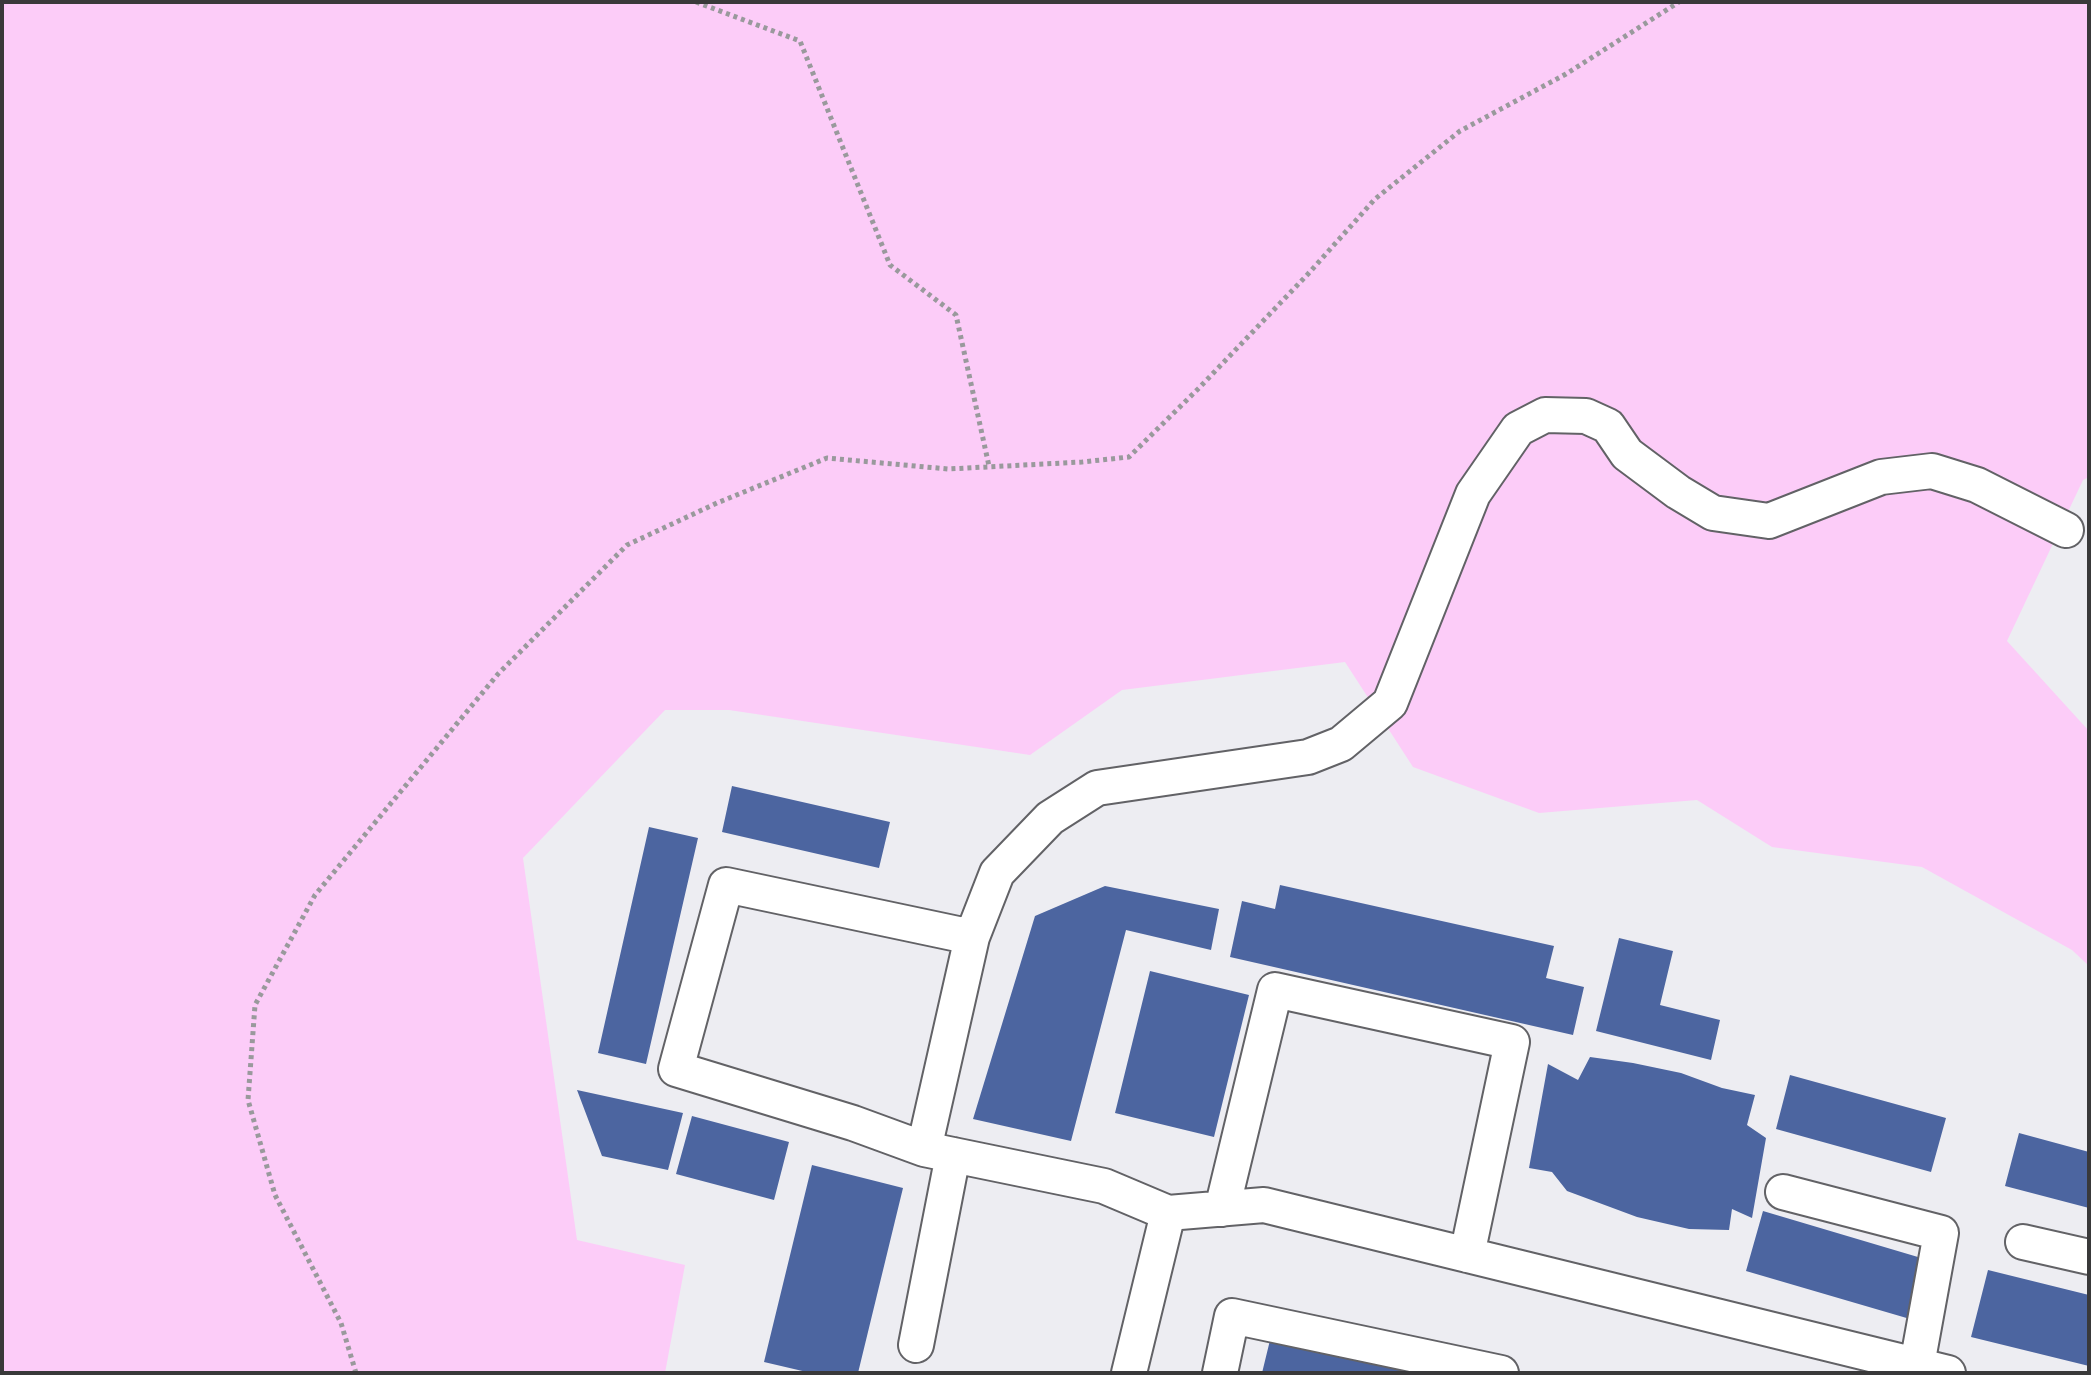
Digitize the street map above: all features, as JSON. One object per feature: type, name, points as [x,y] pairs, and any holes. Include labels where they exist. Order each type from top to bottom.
[{"type":"street","points":[[916,1345],[939,1152],[972,937],[997,873],[1050,818],[1097,788],[1308,757],[1341,744],[1390,703],[1473,494],[1518,429],[1545,415],[1586,416],[1608,426],[1627,454],[1678,492],[1713,513],[1769,521],[1881,477],[1932,471],[1977,485],[2066,530]]},
{"type":"street","points":[[972,937],[726,885],[676,1069],[939,1152],[1104,1186],[1168,1213],[1264,1205],[1932,1369],[1941,1233],[1783,1192]]},
{"type":"street","points":[[1222,1209],[1275,990],[1512,1042],[1467,1255]]},
{"type":"street","points":[[1129,1373],[1168,1213]]},
{"type":"street","points":[[2023,1242],[2089,1257]]},
{"type":"street","points":[[1220,1373],[1232,1316],[1501,1373]]},
{"type":"path","points":[[696,2],[800,41],[890,265],[956,315],[989,466]]},
{"type":"path","points":[[356,1373],[341,1323],[275,1195],[248,1100],[255,1005],[315,895],[498,674],[627,545],[717,503],[827,458],[948,469],[1129,457],[1308,274],[1375,199],[1460,131],[1566,74],[1679,2]]},
{"type":"shaded area","points":[[2,2],[2089,2],[2089,477],[2083,480],[2007,641],[2089,731],[2089,966],[2072,950],[1922,867],[1772,847],[1697,800],[1539,813],[1413,767],[1345,662],[1122,690],[1030,755],[729,710],[665,710],[523,858],[577,1240],[685,1265],[665,1373],[2,1373]]},
{"type":"building","points":[[732,786],[890,822],[879,868],[722,832]]},
{"type":"building","points":[[649,827],[698,838],[646,1064],[598,1053]]},
{"type":"building","points":[[1280,885],[1554,946],[1546,978],[1584,987],[1573,1035],[1230,957],[1242,901],[1275,909]]},
{"type":"building","points":[[1105,886],[1219,909],[1211,950],[1126,930],[1071,1141],[973,1119],[1035,916]]},
{"type":"building","points":[[1619,938],[1673,951],[1660,1005],[1720,1020],[1711,1060],[1596,1031]]},
{"type":"building","points":[[1150,971],[1249,995],[1214,1137],[1115,1113]]},
{"type":"building","points":[[1590,1057],[1681,1073],[1722,1088],[1755,1095],[1747,1125],[1766,1138],[1752,1218],[1732,1209],[1729,1230],[1689,1229],[1637,1217],[1567,1191],[1552,1172],[1529,1168],[1548,1064],[1578,1080]]},
{"type":"building","points":[[1790,1075],[1946,1118],[1931,1172],[1776,1129]]},
{"type":"building","points":[[577,1090],[683,1113],[668,1170],[602,1156]]},
{"type":"building","points":[[692,1116],[789,1142],[774,1200],[676,1174]]},
{"type":"building","points":[[2019,1133],[2089,1152],[2089,1208],[2005,1186]]},
{"type":"building","points":[[812,1165],[903,1188],[858,1373],[811,1373],[764,1362]]},
{"type":"building","points":[[1763,1211],[1928,1260],[1910,1319],[1746,1271]]},
{"type":"building","points":[[1988,1270],[2089,1295],[2089,1366],[1971,1337]]},
{"type":"building","points":[[1272,1332],[1453,1373],[1262,1373]]}]
